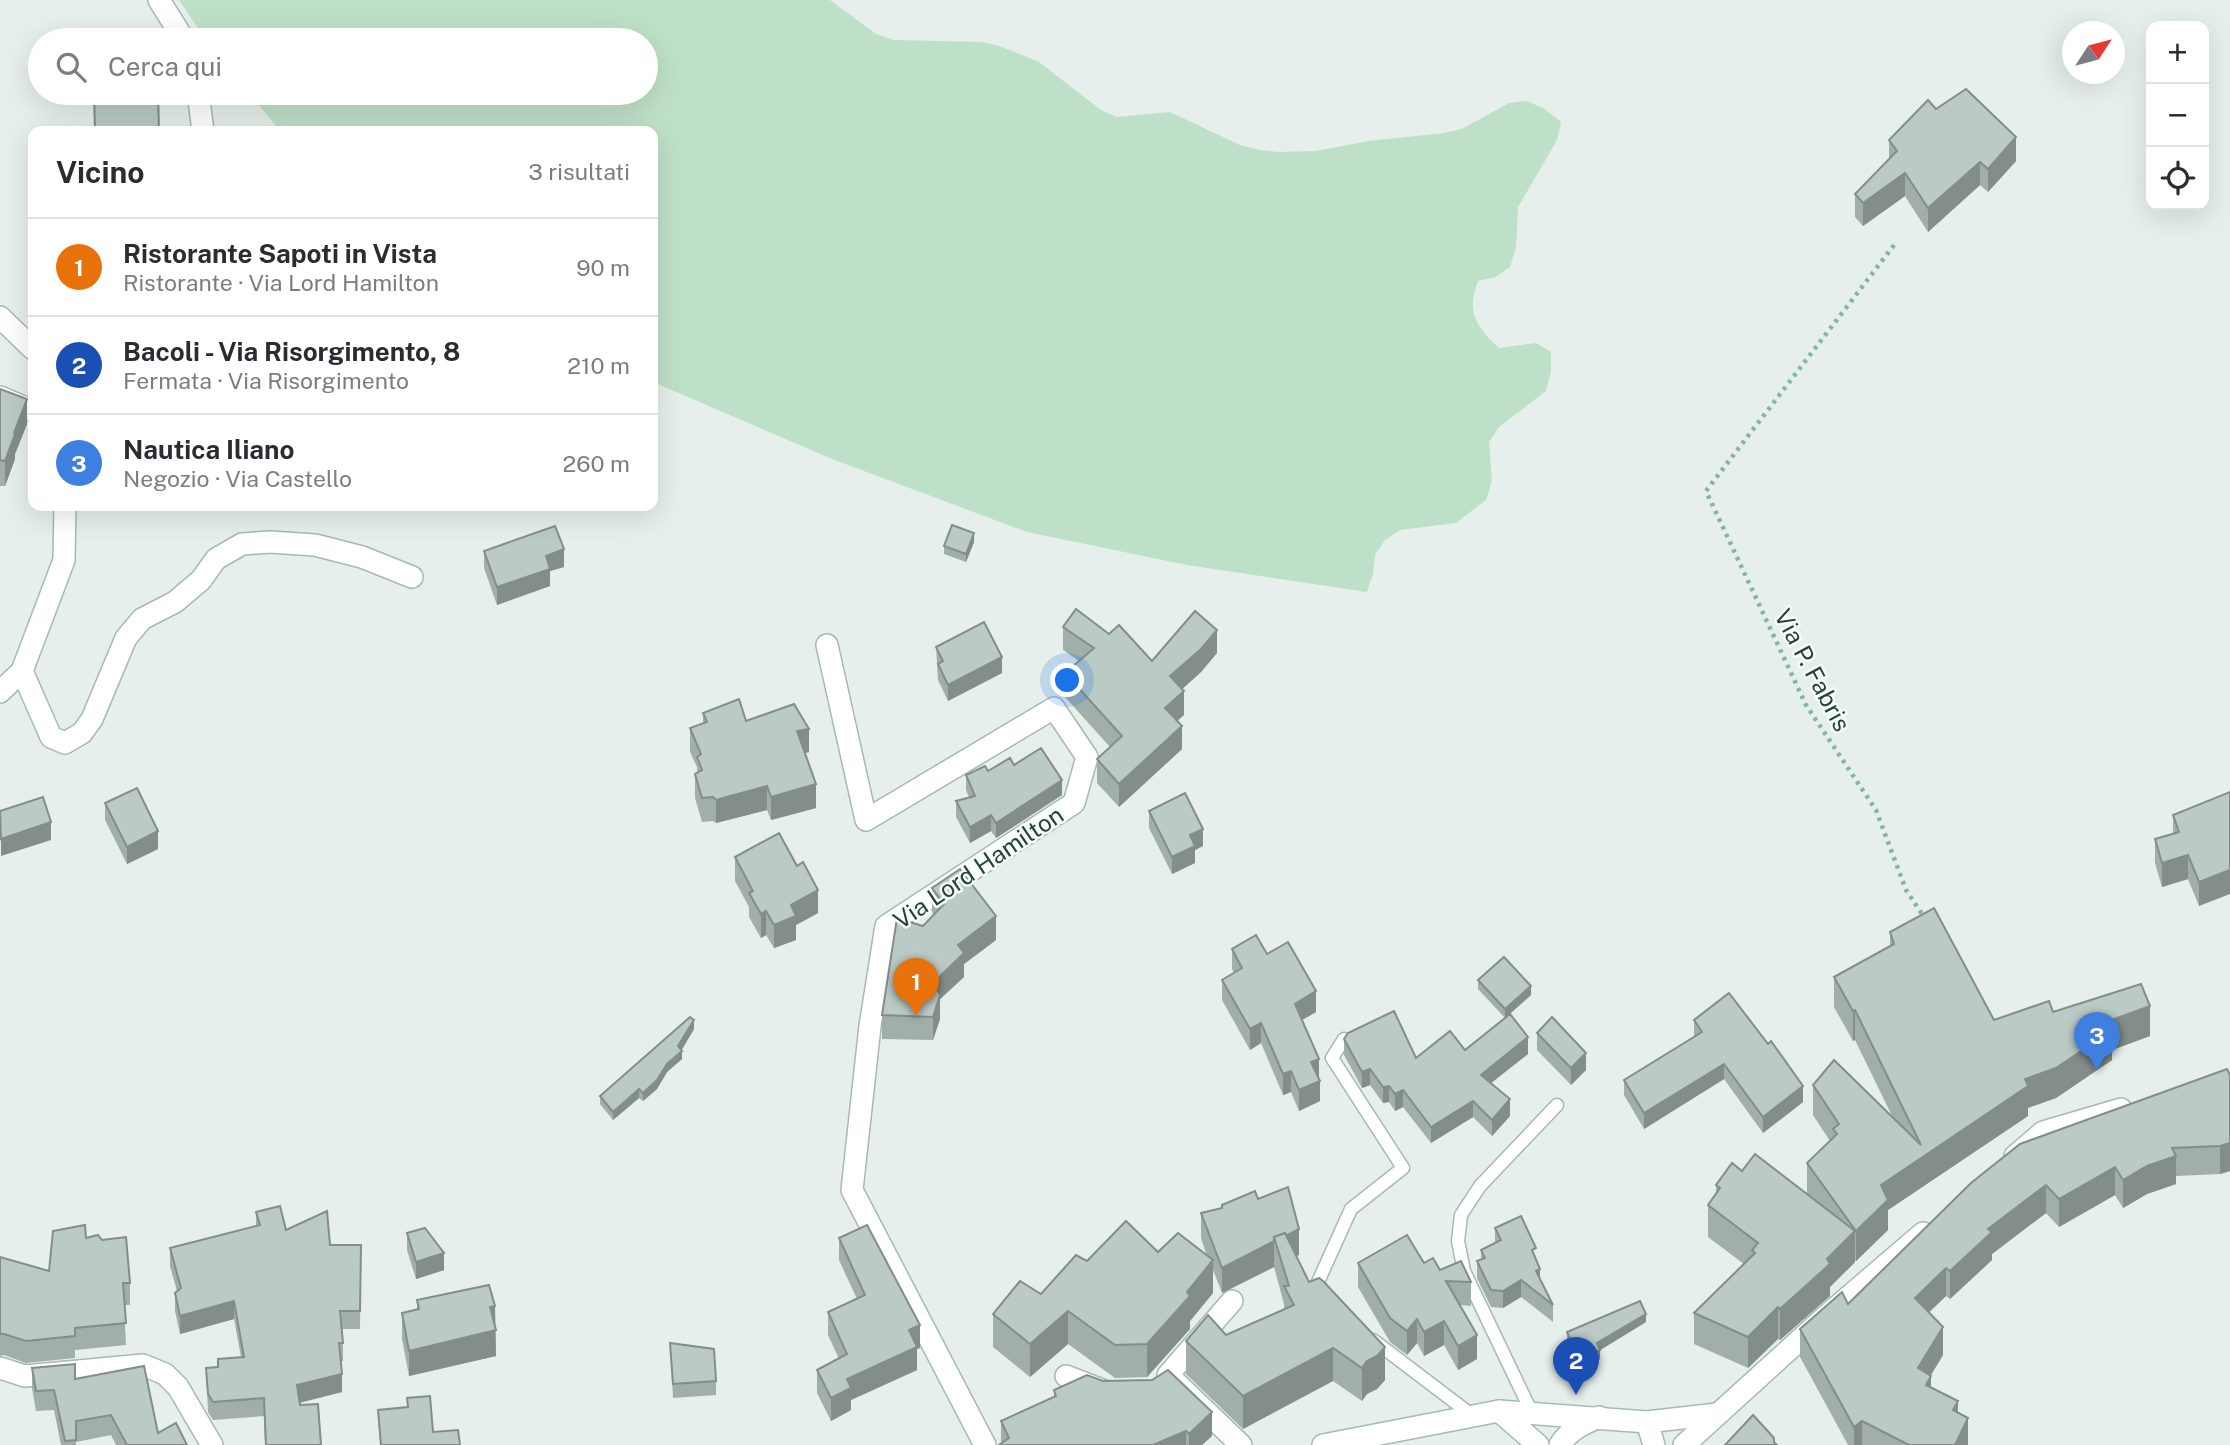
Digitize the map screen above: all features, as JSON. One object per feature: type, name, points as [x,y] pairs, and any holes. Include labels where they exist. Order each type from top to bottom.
[{"type":"street","points":[[159,0],[176,28]]},
{"type":"street","points":[[200,105],[203,126]]},
{"type":"street","points":[[0,317],[28,344]]},
{"type":"street","points":[[0,397],[28,409]]},
{"type":"street","points":[[0,692],[22,671],[64,560],[65,511]]},
{"type":"street","points":[[22,671],[51,737],[65,743],[82,733],[92,719],[126,638],[142,619],[175,602],[201,580],[216,559],[242,544],[270,542],[315,545],[362,557],[412,577]]},
{"type":"street","name":"Via Lord Hamilton","points":[[827,645],[866,820],[1054,708],[1087,757],[1074,803],[886,926],[870,1026],[852,1190],[985,1445]]},
{"type":"street","points":[[2001,1167],[2043,1132],[2136,1104]]},
{"type":"street","points":[[1684,1445],[1825,1317],[1939,1220]]},
{"type":"street","points":[[1152,1390],[1232,1301]]},
{"type":"street","points":[[0,1368],[25,1376],[142,1365],[165,1374],[178,1388],[212,1445]]},
{"type":"street","points":[[1168,1375],[1241,1445]]},
{"type":"street","points":[[1066,1376],[1103,1391],[1127,1391]]},
{"type":"street","points":[[1499,1411],[1538,1445]]},
{"type":"street","points":[[1323,1445],[1499,1411],[1647,1422],[1717,1413]]},
{"type":"street","points":[[1560,1445],[1564,1438],[1580,1425],[1599,1418]]},
{"type":"street","points":[[1647,1422],[1654,1445]]},
{"type":"lane","points":[[1323,1303],[1312,1295],[1351,1209],[1403,1168],[1332,1058],[1344,1039]]},
{"type":"lane","points":[[1531,1412],[1464,1271],[1458,1241],[1461,1215],[1480,1186],[1557,1105]]},
{"type":"lane","points":[[1366,1335],[1473,1416]]},
{"type":"path","name":"Via P. Fabris","points":[[1895,245],[1706,491],[1806,705],[1876,810],[1906,890],[1930,926]]},
{"type":"green space","points":[[179,0],[830,0],[876,34],[893,40],[983,42],[1039,62],[1101,110],[1117,117],[1170,112],[1240,145],[1278,152],[1316,151],[1368,141],[1444,133],[1462,129],[1509,103],[1527,101],[1545,109],[1561,122],[1557,140],[1518,207],[1516,247],[1510,267],[1495,277],[1478,281],[1473,310],[1484,333],[1499,348],[1536,343],[1551,352],[1551,372],[1546,391],[1499,427],[1489,442],[1492,481],[1486,500],[1456,523],[1400,530],[1385,540],[1375,555],[1367,592],[1187,565],[1027,532],[832,459],[658,384],[658,126],[276,126],[259,105],[658,105],[658,28],[198,28]]},
{"type":"building","points":[[1966,89],[2016,137],[1988,169],[1980,162],[1928,208],[1905,173],[1863,203],[1855,194],[1897,151],[1889,140],[1928,100],[1936,109]]},
{"type":"building","points":[[94,105],[158,105],[159,126],[95,126]]},
{"type":"building","points":[[0,389],[27,399],[5,461],[0,460]]},
{"type":"building","points":[[952,525],[974,533],[966,554],[944,546]]},
{"type":"building","points":[[555,526],[564,549],[546,556],[550,569],[497,587],[484,551]]},
{"type":"building","points":[[1076,609],[1109,634],[1119,625],[1152,661],[1195,611],[1217,630],[1201,649],[1170,676],[1184,691],[1165,708],[1182,726],[1119,784],[1097,759],[1122,736],[1065,673],[1094,648],[1063,627]]},
{"type":"building","points":[[984,622],[1002,657],[948,685],[938,664],[943,661],[936,647]]},
{"type":"building","points":[[739,699],[746,721],[794,704],[809,729],[797,731],[816,784],[771,797],[767,786],[716,800],[713,797],[702,798],[695,774],[702,770],[697,757],[701,754],[690,728],[707,722],[703,713]]},
{"type":"building","points":[[1041,748],[1062,780],[996,823],[991,815],[970,827],[956,801],[975,796],[966,775],[985,766],[988,771],[1010,758],[1014,765]]},
{"type":"building","points":[[137,788],[158,831],[127,847],[105,803]]},
{"type":"building","points":[[2230,792],[2230,870],[2199,882],[2188,855],[2162,863],[2155,839],[2179,832],[2173,815]]},
{"type":"building","points":[[1185,793],[1203,829],[1190,835],[1195,846],[1172,857],[1149,811]]},
{"type":"building","points":[[43,797],[51,822],[1,839],[0,811]]},
{"type":"building","points":[[779,833],[797,866],[803,862],[818,890],[791,905],[796,916],[774,925],[766,911],[761,914],[749,893],[753,891],[735,857]]},
{"type":"building","points":[[960,869],[996,916],[958,945],[964,953],[933,983],[940,995],[933,1017],[882,1015],[897,918],[923,926],[944,904],[932,888]]},
{"type":"building","points":[[1934,908],[1994,1020],[2049,1001],[2053,1012],[2141,984],[2150,1006],[2109,1021],[2112,1030],[2056,1068],[2025,1079],[2028,1086],[1881,1185],[1888,1200],[1856,1231],[1807,1163],[1837,1134],[1833,1129],[1839,1124],[1813,1085],[1834,1060],[1921,1145],[1855,1010],[1853,1011],[1834,977],[1894,944],[1890,932]]},
{"type":"building","points":[[1256,935],[1267,954],[1288,942],[1316,991],[1295,1004],[1319,1059],[1311,1062],[1320,1081],[1299,1090],[1291,1071],[1283,1074],[1261,1023],[1250,1029],[1222,980],[1242,968],[1232,949]]},
{"type":"building","points":[[1504,957],[1531,986],[1505,1009],[1478,980]]},
{"type":"building","points":[[1729,993],[1768,1044],[1771,1041],[1803,1086],[1763,1117],[1724,1064],[1644,1113],[1624,1080],[1702,1032],[1694,1020]]},
{"type":"building","points":[[1394,1011],[1416,1058],[1450,1031],[1465,1050],[1510,1014],[1528,1037],[1481,1075],[1510,1099],[1492,1120],[1473,1101],[1431,1127],[1403,1090],[1395,1094],[1389,1086],[1383,1087],[1370,1069],[1362,1072],[1344,1039],[1348,1033]]},
{"type":"building","points":[[690,1017],[694,1020],[678,1046],[682,1051],[667,1064],[657,1080],[643,1093],[639,1089],[613,1112],[600,1096]]},
{"type":"building","points":[[1552,1017],[1586,1053],[1571,1068],[1537,1033]]},
{"type":"building","points":[[2227,1069],[2230,1075],[2230,1143],[2220,1146],[2172,1148],[2176,1156],[2147,1166],[2123,1180],[2115,1167],[2059,1199],[2046,1185],[1988,1229],[1992,1232],[1950,1271],[1946,1268],[1915,1298],[1943,1327],[1918,1368],[1931,1376],[1926,1385],[1958,1401],[1953,1410],[1968,1418],[1955,1445],[1909,1445],[1862,1421],[1854,1427],[1800,1329],[1842,1292],[1848,1304],[1971,1183],[2020,1144]]},
{"type":"building","points":[[1755,1154],[1855,1231],[1827,1259],[1830,1264],[1780,1309],[1778,1307],[1748,1337],[1694,1313],[1755,1253],[1752,1250],[1758,1243],[1708,1205],[1720,1188],[1716,1185],[1732,1163],[1742,1171]]},
{"type":"building","points":[[1288,1187],[1299,1229],[1286,1236],[1285,1233],[1274,1237],[1274,1241],[1222,1268],[1201,1213],[1222,1208],[1222,1205],[1255,1191],[1258,1199]]},
{"type":"building","points":[[280,1206],[286,1230],[327,1211],[330,1245],[361,1245],[360,1311],[340,1311],[342,1374],[297,1385],[300,1405],[318,1404],[321,1445],[266,1445],[264,1398],[213,1402],[208,1394],[206,1368],[218,1367],[218,1359],[244,1357],[234,1301],[180,1316],[175,1293],[181,1288],[170,1248],[260,1225],[256,1212]]},
{"type":"building","points":[[1521,1216],[1536,1248],[1532,1250],[1540,1269],[1536,1271],[1553,1305],[1521,1280],[1503,1291],[1491,1290],[1477,1261],[1485,1258],[1481,1250],[1501,1240],[1495,1228]]},
{"type":"building","points":[[1126,1221],[1158,1252],[1178,1233],[1213,1260],[1187,1292],[1190,1296],[1147,1344],[1115,1345],[1068,1311],[1030,1344],[993,1314],[1020,1281],[1041,1294],[1076,1255],[1087,1261]]},
{"type":"building","points":[[85,1225],[86,1238],[98,1235],[102,1240],[126,1237],[130,1283],[123,1283],[126,1323],[75,1328],[75,1336],[26,1341],[0,1334],[0,1257],[49,1271],[53,1231]]},
{"type":"building","points":[[867,1225],[920,1325],[909,1330],[917,1347],[847,1379],[851,1388],[831,1398],[817,1370],[847,1354],[828,1312],[865,1295],[839,1238]]},
{"type":"building","points":[[425,1228],[444,1253],[416,1262],[407,1233]]},
{"type":"building","points":[[1285,1233],[1309,1282],[1319,1278],[1323,1281],[1385,1347],[1362,1368],[1333,1348],[1243,1396],[1186,1341],[1208,1315],[1226,1335],[1294,1305],[1284,1286],[1289,1286],[1274,1237]]},
{"type":"building","points":[[1407,1235],[1424,1263],[1433,1258],[1440,1270],[1461,1261],[1471,1282],[1446,1281],[1477,1335],[1458,1346],[1444,1321],[1424,1332],[1417,1319],[1407,1331],[1390,1318],[1358,1263]]},
{"type":"building","points":[[489,1285],[495,1306],[490,1307],[496,1330],[409,1351],[402,1313],[419,1309],[417,1300]]},
{"type":"building","points":[[1640,1301],[1646,1314],[1597,1343],[1600,1350],[1579,1359],[1567,1332]]},
{"type":"building","points":[[670,1343],[714,1349],[716,1381],[673,1384]]},
{"type":"building","points":[[75,1364],[75,1379],[144,1366],[158,1433],[176,1423],[187,1445],[127,1445],[111,1415],[76,1421],[76,1440],[65,1441],[54,1390],[36,1391],[32,1368]]},
{"type":"building","points":[[1168,1370],[1212,1412],[1189,1434],[1186,1431],[1153,1445],[999,1445],[1009,1438],[1001,1421],[1056,1396],[1054,1390],[1087,1375],[1103,1381],[1152,1380]]},
{"type":"building","points":[[430,1396],[433,1432],[458,1430],[460,1445],[381,1445],[378,1410],[408,1407],[407,1398]]},
{"type":"building","points":[[1753,1415],[1777,1445],[1725,1445]]},
{"type":"place","name":"Ristorante Sapoti in Vista","points":[[916,1016]]},
{"type":"place","name":"Nautica Iliano","points":[[2097,1070]]},
{"type":"place","name":"Bacoli - Via Risorgimento, 8","points":[[1576,1395]]}]
